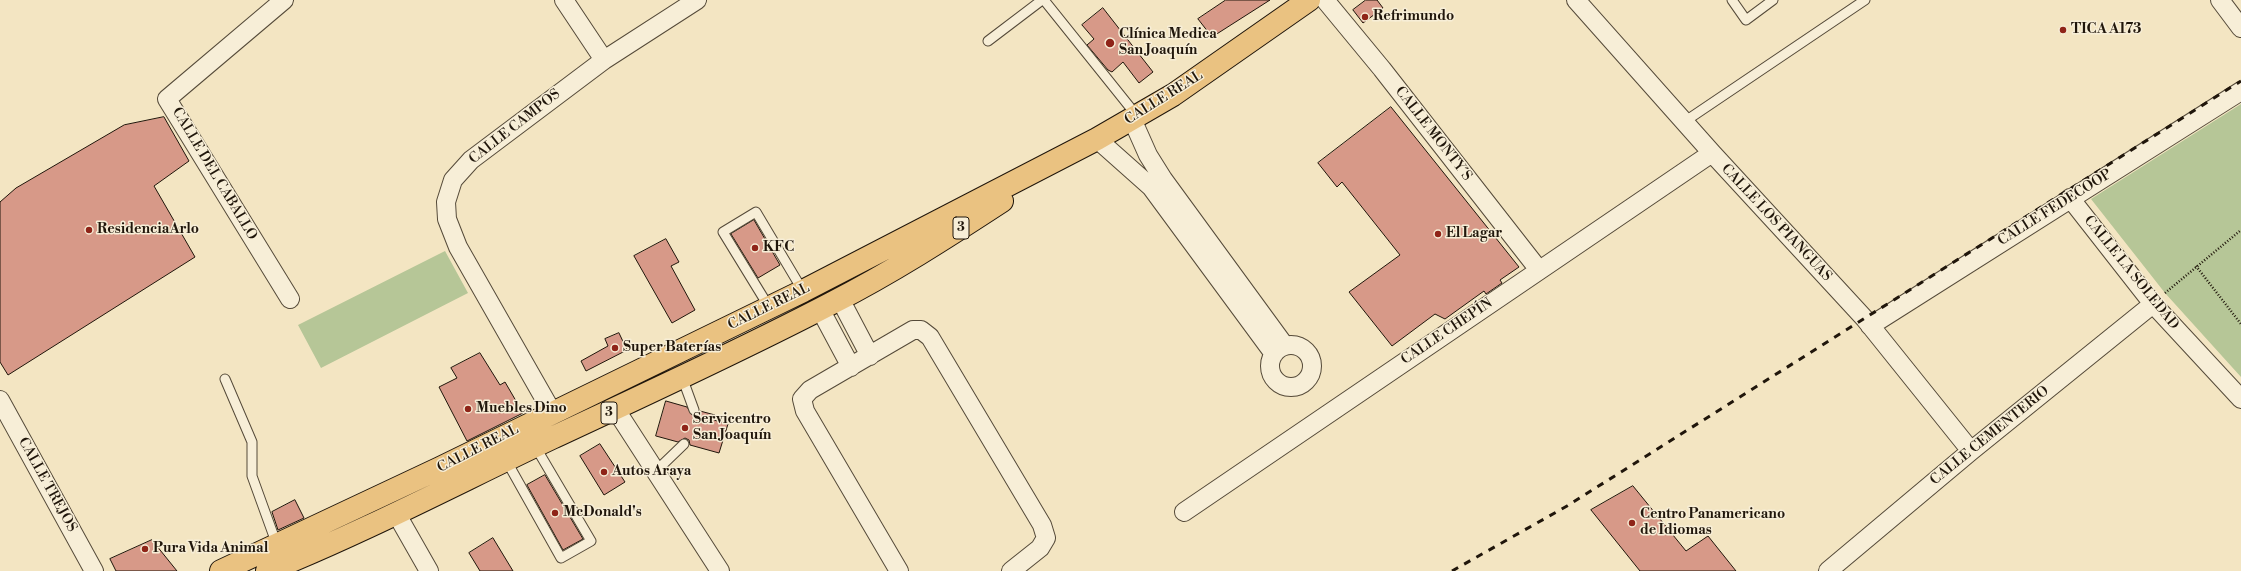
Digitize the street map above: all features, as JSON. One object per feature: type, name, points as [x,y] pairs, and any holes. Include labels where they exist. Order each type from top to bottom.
[{"type":"main road","name":"CALLE REAL","points":[[221,571],[440,468],[552,412],[803,291],[1097,139],[1134,118],[1201,76],[1297,3]]},
{"type":"main road","name":"CALLE REAL","points":[[267,571],[324,548],[535,446],[616,410],[840,299],[952,234],[1097,139]]},
{"type":"main road","points":[[481,472],[500,455],[549,426],[552,420],[552,412],[559,416],[565,417],[599,404],[616,410],[617,401],[623,394],[654,377],[677,359],[688,347]]},
{"type":"main road","points":[[298,535],[334,530],[376,511],[381,510],[396,513],[398,504],[403,498],[421,488],[440,468]]},
{"type":"street","name":"CALLE DEL CABALLO","points":[[284,0],[167,98],[290,299]]},
{"type":"street","points":[[564,0],[604,60]]},
{"type":"street","name":"CALLE CAMPOS","points":[[552,412],[458,247],[446,218],[446,202],[454,180],[471,160],[604,60],[697,0]]},
{"type":"street","name":"CALLE MONTY´S","points":[[1324,0],[1382,69],[1539,270]]},
{"type":"street","name":"CALLE LOS PIANGUAS","points":[[1576,0],[1684,122],[1870,326],[1971,451]]},
{"type":"street","points":[[2220,0],[2241,28]]},
{"type":"street","name":"CALLE FEDECOOP","points":[[1870,326],[2241,91]]},
{"type":"street","points":[[1134,118],[1157,183]]},
{"type":"street","points":[[1097,139],[1157,183],[1279,350]]},
{"type":"street","name":"CALLE CHEPÍN","points":[[1184,512],[1712,153]]},
{"type":"street","name":"CALLE LA SOLEDAD","points":[[2070,198],[2159,298],[2241,399]]},
{"type":"street","name":"CALLE CEMENTERIO","points":[[1828,571],[1971,451],[2159,298]]},
{"type":"street","points":[[840,299],[870,356]]},
{"type":"street","points":[[820,309],[851,367]]},
{"type":"street","points":[[899,571],[805,411],[802,399],[810,390],[913,330],[921,330],[930,337],[1042,525],[1046,538],[1040,548],[1011,571]]},
{"type":"street","name":"CALLE TREJOS","points":[[0,400],[94,571]]},
{"type":"street","points":[[616,410],[720,571]]},
{"type":"street","points":[[396,513],[429,571]]},
{"type":"lane","points":[[988,41],[1043,0],[1134,118]]},
{"type":"lane","points":[[1732,0],[1746,20],[1773,0]]},
{"type":"lane","points":[[1684,122],[1865,0]]},
{"type":"lane","points":[[769,307],[723,232],[756,212],[803,291]]},
{"type":"lane","points":[[682,377],[694,410]]},
{"type":"lane","points":[[225,379],[252,442],[252,476],[276,545]]},
{"type":"lane","points":[[656,471],[684,444]]},
{"type":"lane","points":[[506,460],[560,558],[591,541],[535,446]]},
{"type":"path","points":[[2159,298],[2241,230]]},
{"type":"path","points":[[2196,266],[2241,324]]},
{"type":"green space","points":[[2241,104],[2241,377],[2165,293],[2091,199]]},
{"type":"green space","points":[[445,251],[468,293],[321,368],[298,325]]},
{"type":"building","points":[[1226,0],[1270,0],[1212,37],[1198,19]]},
{"type":"building","name":"Refrimundo","points":[[1366,0],[1377,0],[1383,8],[1363,23],[1353,10]]},
{"type":"building","name":"Clínica Medica San Joaquín","points":[[1103,8],[1153,72],[1139,83],[1123,62],[1112,72],[1108,70],[1087,45],[1094,39],[1082,25]]},
{"type":"building","name":"El Lagar","points":[[1391,107],[1519,267],[1500,280],[1502,283],[1486,294],[1484,291],[1445,319],[1435,314],[1392,346],[1349,292],[1400,255],[1342,182],[1337,187],[1318,163]]},
{"type":"building","name":"ResidenciaArlo","points":[[164,117],[189,161],[154,186],[195,257],[8,375],[0,362],[0,202],[16,188],[124,125]]},
{"type":"building","name":"KFC","points":[[754,220],[780,265],[758,278],[731,234]]},
{"type":"building","points":[[666,239],[679,262],[671,266],[695,310],[672,323],[634,256]]},
{"type":"building","name":"Super Baterías","points":[[619,333],[627,350],[586,371],[581,361],[608,346],[605,339]]},
{"type":"building","points":[[480,353],[500,385],[505,382],[523,413],[467,441],[439,387],[457,378],[451,368]]},
{"type":"building","name":"Servicentro San Joaquín","points":[[666,401],[687,407],[693,416],[700,411],[715,415],[714,420],[728,424],[719,453],[690,445],[689,440],[685,438],[678,442],[656,436]]},
{"type":"building","name":"Autos Araya","points":[[600,444],[625,482],[604,495],[580,456]]},
{"type":"building","name":"McDonald's","points":[[545,475],[583,539],[563,550],[527,485]]},
{"type":"building","name":"Centro Panamericano de Idiomas","points":[[1633,486],[1686,551],[1708,536],[1736,571],[1640,571],[1591,510]]},
{"type":"building","points":[[295,500],[304,518],[278,530],[272,512]]},
{"type":"building","points":[[493,538],[513,571],[480,571],[469,553]]},
{"type":"building","name":"Pura Vida Animal","points":[[152,540],[177,571],[116,571],[110,559]]},
{"type":"railway","points":[[1452,571],[1567,506],[2241,81]]},
{"type":"place","name":"Refrimundo","points":[[1365,17]]},
{"type":"place","name":"TICA A173","points":[[2063,30]]},
{"type":"place","name":"Clínica Medica San Joaquín","points":[[1110,43]]},
{"type":"place","name":"ResidenciaArlo","points":[[89,230]]},
{"type":"place","name":"El Lagar","points":[[1438,234]]},
{"type":"place","name":"KFC","points":[[755,248]]},
{"type":"place","name":"Super Baterías","points":[[615,348]]},
{"type":"place","name":"Muebles Dino","points":[[468,409]]},
{"type":"place","name":"Servicentro San Joaquín","points":[[685,428]]},
{"type":"place","name":"Autos Araya","points":[[604,472]]},
{"type":"place","name":"McDonald's","points":[[555,513]]},
{"type":"place","name":"Centro Panamericano de Idiomas","points":[[1632,523]]},
{"type":"place","name":"Pura Vida Animal","points":[[145,549]]}]
